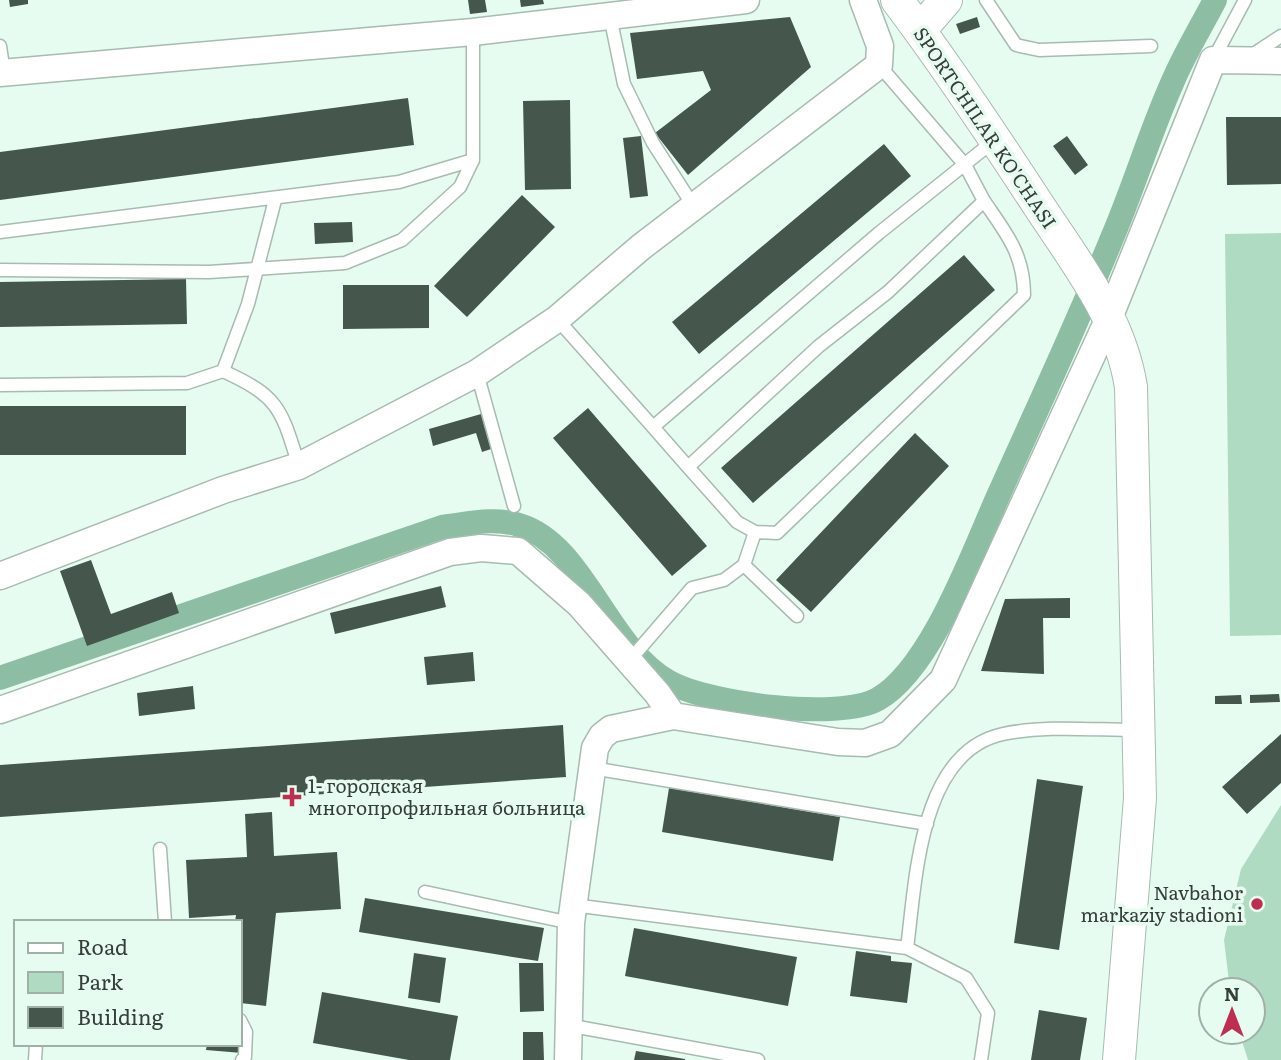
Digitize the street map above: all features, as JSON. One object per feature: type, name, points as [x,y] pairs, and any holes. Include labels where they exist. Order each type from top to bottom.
[{"type":"street","points":[[2,73],[472,32],[746,0]]},
{"type":"street","points":[[0,576],[223,490],[299,466],[477,373],[557,319],[694,207],[879,65],[880,46],[863,0]]},
{"type":"street","name":"SPORTCHILAR KO'CHASI","points":[[897,0],[995,139],[1105,309],[1122,349],[1131,387],[1140,797],[1119,1060]]},
{"type":"street","points":[[920,30],[946,0]]},
{"type":"street","points":[[568,1060],[572,914],[595,748],[611,729],[673,716],[838,742],[865,743],[890,734],[943,680],[1213,60],[1281,61]]},
{"type":"street","points":[[0,710],[450,552],[481,548],[518,551],[579,604],[673,716]]},
{"type":"lane","points":[[986,0],[1016,45],[1039,50],[1151,46]]},
{"type":"lane","points":[[1213,60],[1245,0]]},
{"type":"lane","points":[[610,16],[624,84],[653,143],[694,207]]},
{"type":"lane","points":[[0,270],[254,270],[345,263],[402,240],[460,187],[473,160],[472,32]]},
{"type":"lane","points":[[1246,60],[1281,36]]},
{"type":"lane","points":[[0,47],[2,73]]},
{"type":"lane","points":[[557,319],[737,522],[755,532],[777,533],[1024,295],[1024,269],[1012,240],[984,201],[965,165],[879,65]]},
{"type":"lane","points":[[653,427],[879,233],[995,139]]},
{"type":"lane","points":[[0,232],[275,200],[399,182],[473,160]]},
{"type":"lane","points":[[223,371],[248,304],[254,270],[275,200]]},
{"type":"lane","points":[[688,467],[820,346],[888,292],[984,201]]},
{"type":"lane","points":[[0,385],[187,383],[223,371],[256,386],[282,413],[299,466]]},
{"type":"lane","points":[[477,373],[514,506]]},
{"type":"lane","points":[[629,662],[692,588],[724,580],[744,565],[755,532]]},
{"type":"lane","points":[[744,565],[797,616]]},
{"type":"lane","points":[[907,947],[930,805],[957,760],[975,745],[1002,734],[1042,730],[1140,730]]},
{"type":"lane","points":[[592,768],[927,824]]},
{"type":"lane","points":[[160,849],[165,920]]},
{"type":"lane","points":[[425,892],[572,914],[907,947],[966,978],[988,1013],[981,1060]]},
{"type":"lane","points":[[242,1024],[246,1032],[242,1060]]},
{"type":"lane","points":[[567,1025],[758,1060]]},
{"type":"green space","points":[[1281,233],[1281,635],[1230,636],[1225,234]]},
{"type":"green space","name":"Navbahor markaziy stadioni","points":[[1281,805],[1281,1060],[1248,1060],[1244,1046],[1267,1046],[1267,976],[1228,976],[1224,940],[1241,869]]},
{"type":"building","points":[[9,0],[28,0],[28,4],[10,7]]},
{"type":"building","points":[[468,0],[485,0],[487,12],[470,14]]},
{"type":"building","points":[[520,0],[543,0],[544,4],[521,7]]},
{"type":"building","points":[[790,17],[811,67],[688,175],[655,133],[711,90],[703,71],[637,79],[630,33]]},
{"type":"building","points":[[977,17],[980,27],[960,34],[956,24]]},
{"type":"building","points":[[408,98],[414,145],[0,200],[0,152]]},
{"type":"building","points":[[570,100],[571,189],[525,190],[523,101]]},
{"type":"building","points":[[1226,117],[1281,117],[1281,184],[1227,185]]},
{"type":"building","points":[[641,136],[648,196],[630,198],[623,138]]},
{"type":"building","points":[[1067,136],[1088,165],[1075,175],[1053,146]]},
{"type":"building","points":[[884,144],[911,176],[699,354],[672,322]]},
{"type":"building","points":[[522,195],[555,227],[467,317],[434,286]]},
{"type":"building","points":[[352,222],[353,242],[315,244],[314,223]]},
{"type":"building","points":[[964,255],[995,290],[753,503],[721,468]]},
{"type":"building","points":[[186,279],[187,324],[0,327],[0,282]]},
{"type":"building","points":[[343,285],[429,285],[429,328],[343,329]]},
{"type":"building","points":[[0,406],[186,406],[186,455],[0,455]]},
{"type":"building","points":[[588,408],[707,546],[672,576],[553,438]]},
{"type":"building","points":[[481,414],[491,449],[482,452],[476,433],[433,446],[429,429]]},
{"type":"building","points":[[915,433],[949,466],[811,612],[776,580]]},
{"type":"building","points":[[91,560],[111,614],[172,592],[179,613],[87,646],[60,571]]},
{"type":"building","points":[[441,586],[446,607],[335,634],[330,613]]},
{"type":"building","points":[[1070,598],[1070,618],[1043,618],[1044,674],[981,671],[1005,599]]},
{"type":"building","points":[[473,652],[475,681],[427,685],[424,657]]},
{"type":"building","points":[[193,686],[195,709],[139,716],[137,693]]},
{"type":"building","points":[[1279,694],[1280,702],[1250,703],[1250,695]]},
{"type":"building","points":[[1241,695],[1242,704],[1215,704],[1215,696]]},
{"type":"building","points":[[563,725],[566,777],[0,817],[0,765]]},
{"type":"building","points":[[1281,734],[1281,783],[1247,814],[1222,787]]},
{"type":"building","points":[[1037,779],[1083,786],[1059,950],[1014,943]]},
{"type":"building","points":[[669,788],[840,817],[833,861],[662,832]]},
{"type":"building","points":[[272,812],[274,856],[337,852],[341,909],[276,913],[266,1006],[242,1003],[242,920],[235,920],[236,915],[189,918],[186,860],[247,857],[245,814]]},
{"type":"building","points":[[365,898],[544,928],[538,961],[359,932]]},
{"type":"building","points":[[634,928],[797,957],[788,1006],[625,976]]},
{"type":"building","points":[[856,951],[891,956],[891,961],[912,963],[907,1003],[850,996]]},
{"type":"building","points":[[414,953],[446,958],[440,1003],[408,998]]},
{"type":"building","points":[[519,963],[543,963],[544,1011],[520,1012]]},
{"type":"building","points":[[322,992],[458,1016],[450,1060],[409,1060],[313,1043]]},
{"type":"building","points":[[1039,1010],[1087,1018],[1080,1060],[1031,1060]]},
{"type":"building","points":[[523,1032],[543,1032],[544,1060],[523,1060]]},
{"type":"building","points":[[244,1034],[242,1053],[206,1050],[207,1046],[242,1046]]},
{"type":"building","points":[[636,1051],[685,1059],[685,1060],[634,1060]]},
{"type":"waterway","points":[[0,678],[442,527],[500,522],[519,525],[542,536],[561,553],[628,645],[647,666],[669,682],[713,697],[774,707],[834,709],[878,699],[898,684],[916,662],[964,575],[1099,270],[1173,81],[1215,0]]},
{"type":"place","name":"1- городская многопрофильная больница","points":[[292,797]]},
{"type":"place","name":"Navbahor markaziy stadioni","points":[[1257,904]]}]
